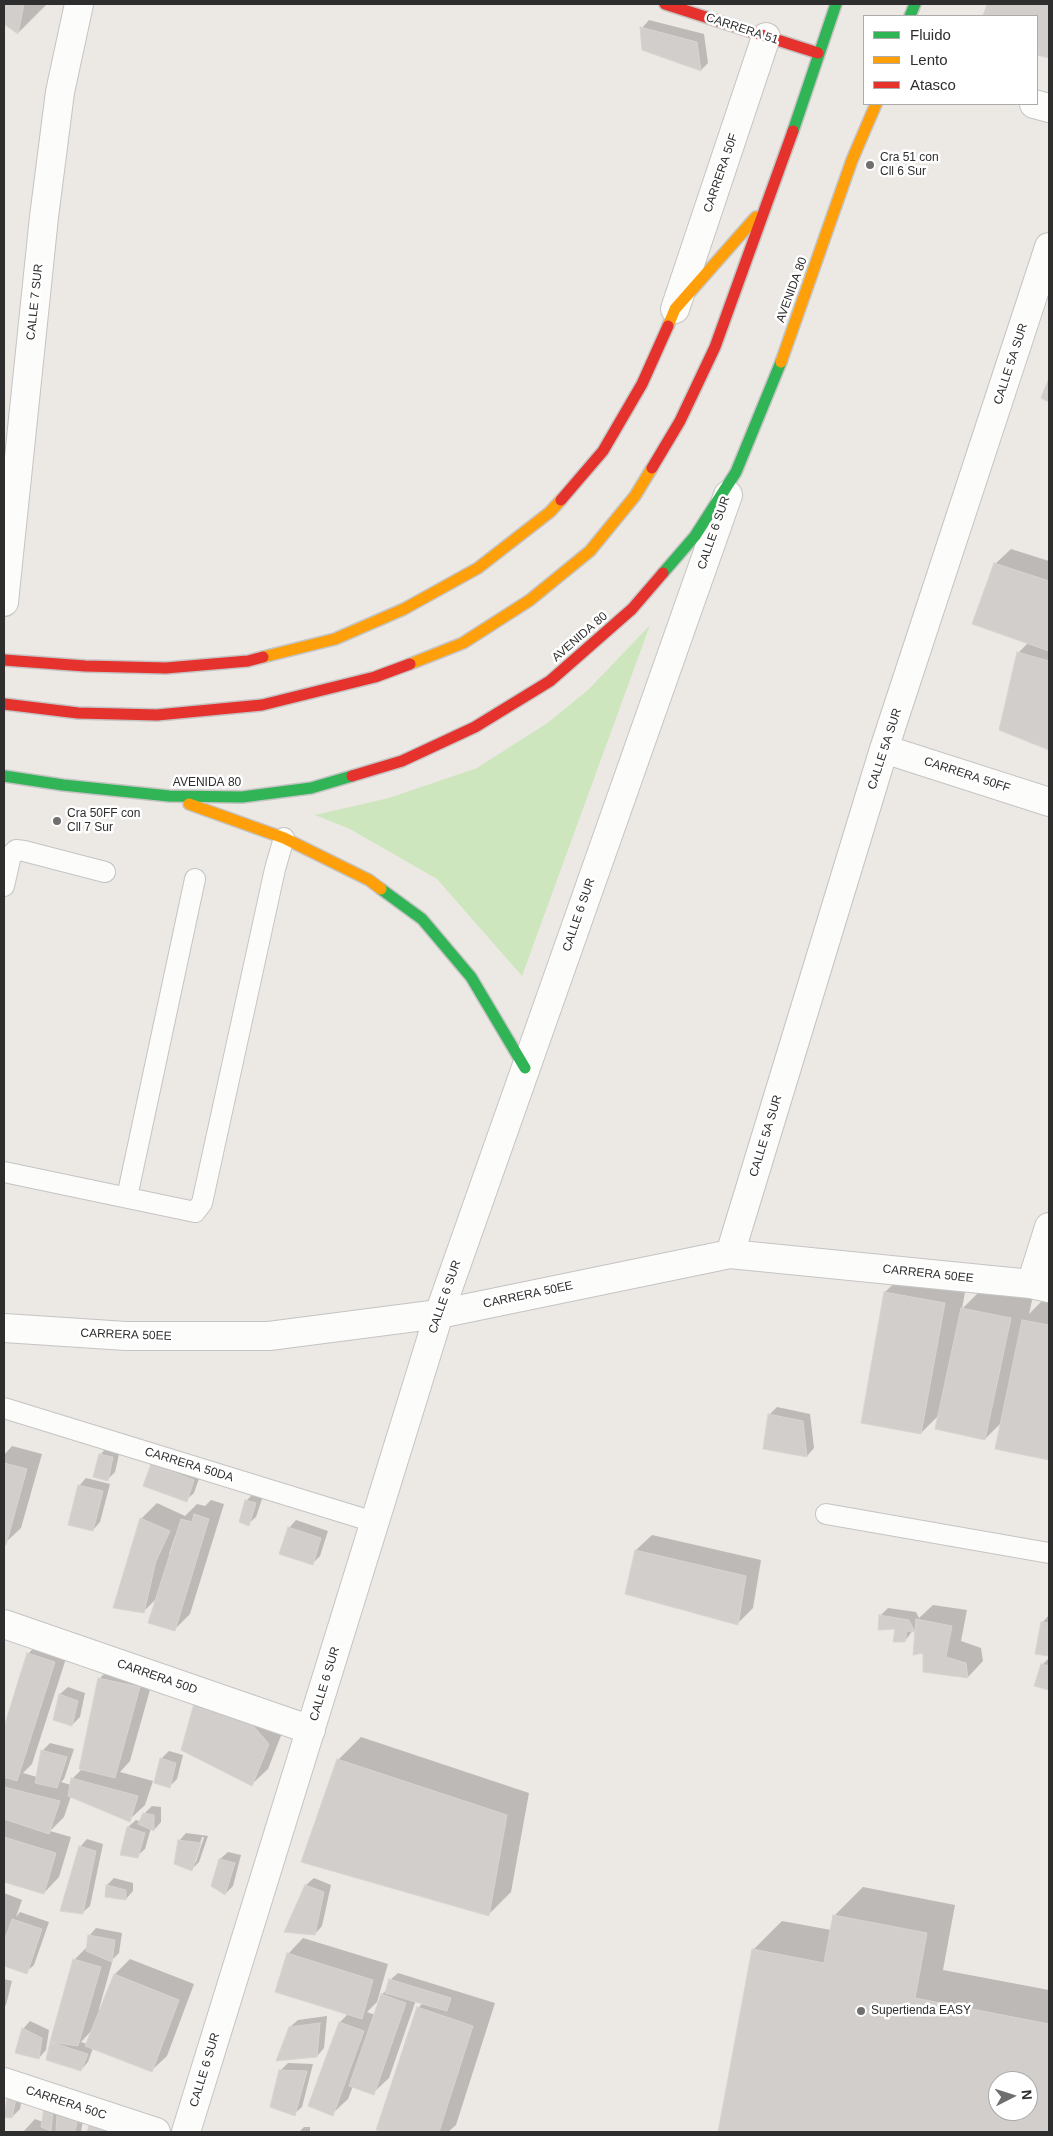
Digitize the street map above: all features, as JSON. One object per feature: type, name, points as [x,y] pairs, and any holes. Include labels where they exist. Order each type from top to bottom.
[{"type":"main road","name":"CARRERA 51","points":[[665,4],[818,53]]},
{"type":"main road","points":[[4,704],[78,713],[157,715],[262,705],[375,677],[463,643],[530,600],[590,551],[635,496],[680,421],[715,347],[836,4]]},
{"type":"main road","name":"AVENIDA 80","points":[[4,776],[63,785],[169,796],[242,797],[311,788],[402,761],[475,728],[550,681],[632,609],[695,536],[736,472],[776,376],[852,160],[876,105]]},
{"type":"main road","points":[[4,660],[85,666],[166,668],[248,661],[336,639],[404,609],[478,568],[550,512],[603,451],[642,384],[675,308],[766,206]]},
{"type":"main road","points":[[169,796],[284,838],[369,880],[422,919],[472,977],[525,1068]]},
{"type":"street","name":"CALLE 7 SUR","points":[[4,602],[44,217],[60,92],[79,4]]},
{"type":"street","name":"CARRERA 50F","points":[[675,308],[766,37]]},
{"type":"street","name":"CALLE 5A SUR","points":[[730,1254],[884,749],[1049,247]]},
{"type":"street","name":"CALLE 6 SUR","points":[[186,2132],[438,1314],[736,472]]},
{"type":"street","name":"CARRERA 50FF","points":[[884,749],[1049,802]]},
{"type":"street","points":[[1040,1286],[1049,1227]]},
{"type":"street","name":"CARRERA 50EE","points":[[4,1328],[126,1336],[269,1336],[438,1314],[730,1254],[1040,1286]]},
{"type":"street","name":"CARRERA 50D","points":[[4,1624],[310,1730]]},
{"type":"street","name":"CARRERA 50C","points":[[4,2082],[156,2132]]},
{"type":"lane","points":[[4,1172],[127,1197],[187,1212],[196,1212],[202,1203],[275,869],[284,838]]},
{"type":"lane","points":[[4,886],[11,855],[16,850],[105,872]]},
{"type":"lane","points":[[127,1197],[195,878]]},
{"type":"lane","name":"CARRERA 50DA","points":[[4,1408],[374,1522]]},
{"type":"lane","points":[[826,1514],[1049,1553]]},
{"type":"green space","points":[[650,625],[522,976],[437,879],[350,829],[315,815],[389,798],[477,768],[549,722],[589,689]]},
{"type":"building","points":[[4,4],[24,4],[18,34],[4,24]]},
{"type":"building","points":[[987,4],[1049,4],[1049,58],[1038,55],[1038,15],[983,15]]},
{"type":"building","points":[[640,27],[697,42],[701,71],[642,50]]},
{"type":"building","points":[[1049,378],[1049,402],[1041,398]]},
{"type":"building","points":[[994,563],[1049,581],[1049,651],[972,624]]},
{"type":"building","points":[[1017,652],[1049,661],[1049,750],[999,730]]},
{"type":"building","points":[[884,1292],[945,1303],[921,1434],[861,1423]]},
{"type":"building","points":[[961,1308],[1011,1318],[985,1440],[935,1429]]},
{"type":"building","points":[[1022,1320],[1049,1325],[1049,1460],[995,1449]]},
{"type":"building","points":[[768,1414],[803,1421],[807,1457],[763,1449]]},
{"type":"building","points":[[99,1454],[113,1457],[108,1481],[93,1477]]},
{"type":"building","points":[[4,1463],[27,1469],[6,1545],[4,1544]]},
{"type":"building","points":[[151,1464],[194,1480],[187,1502],[143,1486]]},
{"type":"building","points":[[78,1485],[103,1491],[93,1531],[68,1525]]},
{"type":"building","points":[[245,1500],[256,1503],[249,1526],[239,1522]]},
{"type":"building","points":[[194,1514],[209,1519],[175,1631],[148,1623],[181,1519],[192,1522]]},
{"type":"building","points":[[140,1518],[170,1531],[156,1561],[144,1613],[113,1608]]},
{"type":"building","points":[[288,1527],[321,1538],[313,1565],[279,1554]]},
{"type":"building","points":[[635,1550],[746,1576],[738,1625],[625,1594]]},
{"type":"building","points":[[879,1615],[909,1620],[915,1632],[907,1631],[905,1642],[893,1642],[895,1629],[878,1630]]},
{"type":"building","points":[[916,1619],[952,1626],[946,1657],[966,1663],[968,1678],[923,1672],[923,1653],[913,1655]]},
{"type":"building","points":[[1041,1622],[1049,1623],[1049,1656],[1035,1654]]},
{"type":"building","points":[[27,1653],[55,1662],[17,1781],[4,1777],[4,1727]]},
{"type":"building","points":[[1041,1664],[1049,1666],[1049,1690],[1034,1686]]},
{"type":"building","points":[[98,1678],[140,1687],[115,1778],[79,1769]]},
{"type":"building","points":[[59,1694],[78,1701],[72,1726],[53,1720]]},
{"type":"building","points":[[195,1700],[250,1722],[269,1744],[252,1786],[181,1750]]},
{"type":"building","points":[[41,1750],[67,1757],[57,1788],[35,1783]]},
{"type":"building","points":[[160,1758],[176,1763],[170,1788],[154,1783]]},
{"type":"building","points":[[337,1759],[507,1815],[489,1916],[301,1862]]},
{"type":"building","points":[[71,1778],[138,1796],[130,1822],[68,1796]]},
{"type":"building","points":[[4,1787],[60,1801],[49,1834],[4,1819]]},
{"type":"building","points":[[143,1813],[154,1815],[154,1831],[138,1824]]},
{"type":"building","points":[[127,1827],[145,1833],[138,1858],[120,1855]]},
{"type":"building","points":[[4,1837],[56,1853],[44,1894],[4,1882]]},
{"type":"building","points":[[178,1840],[201,1843],[192,1871],[174,1864]]},
{"type":"building","points":[[79,1846],[96,1851],[83,1914],[60,1911]]},
{"type":"building","points":[[219,1859],[235,1863],[225,1895],[211,1886]]},
{"type":"building","points":[[106,1885],[126,1890],[126,1900],[105,1897]]},
{"type":"building","points":[[305,1885],[324,1892],[315,1935],[284,1932]]},
{"type":"building","name":"Supertienda EASY","points":[[833,1915],[927,1933],[915,1998],[1049,2024],[1049,2132],[718,2132],[752,1949],[824,1963]]},
{"type":"building","points":[[12,1919],[42,1929],[27,1974],[4,1966],[4,1942]]},
{"type":"building","points":[[88,1935],[115,1940],[112,1962],[86,1951]]},
{"type":"building","points":[[287,1953],[373,1980],[362,2019],[275,1992]]},
{"type":"building","points":[[73,1959],[101,1967],[78,2046],[50,2042]]},
{"type":"building","points":[[114,1974],[179,2000],[152,2072],[85,2046]]},
{"type":"building","points":[[389,1979],[451,1998],[447,2011],[385,1993]]},
{"type":"building","points":[[381,1994],[406,2003],[374,2095],[349,2086]]},
{"type":"building","points":[[417,2007],[473,2026],[439,2132],[383,2132],[376,2130]]},
{"type":"building","points":[[339,2022],[364,2031],[333,2116],[308,2106]]},
{"type":"building","points":[[320,2023],[317,2057],[276,2061],[289,2027]]},
{"type":"building","points":[[22,2028],[42,2038],[39,2059],[15,2053]]},
{"type":"building","points":[[50,2042],[88,2054],[81,2071],[46,2060]]},
{"type":"building","points":[[279,2070],[307,2071],[295,2116],[270,2107]]},
{"type":"building","points":[[17,2093],[12,2118],[4,2117],[8,2094]]},
{"type":"building","points":[[44,2107],[53,2112],[51,2131],[41,2127]]},
{"type":"building","points":[[57,2113],[77,2122],[75,2132],[56,2132]]},
{"type":"building","points":[[91,2119],[132,2132],[87,2132]]},
{"type":"traffic: fast","points":[[793,131],[836,4]]},
{"type":"traffic: fast","points":[[910,15],[915,4]]},
{"type":"traffic: fast","points":[[663,573],[695,536],[736,472],[781,362]]},
{"type":"traffic: fast","points":[[4,776],[63,785],[169,796],[242,797],[311,788],[352,776]]},
{"type":"traffic: fast","points":[[381,889],[422,919],[471,977],[525,1068]]},
{"type":"traffic: slow","points":[[781,362],[852,160],[876,105]]},
{"type":"traffic: slow","points":[[668,326],[675,309],[756,217]]},
{"type":"traffic: slow","points":[[410,664],[463,643],[530,600],[590,551],[635,496],[652,468]]},
{"type":"traffic: slow","points":[[263,657],[335,639],[404,609],[478,568],[550,512],[561,500]]},
{"type":"traffic: slow","points":[[189,804],[284,838],[369,880],[381,889]]},
{"type":"traffic: jam","points":[[665,4],[818,53]]},
{"type":"traffic: jam","points":[[652,468],[680,421],[715,347],[793,131]]},
{"type":"traffic: jam","points":[[561,500],[603,451],[642,384],[668,326]]},
{"type":"traffic: jam","points":[[352,776],[402,761],[475,727],[550,681],[632,609],[663,573]]},
{"type":"traffic: jam","points":[[4,660],[85,666],[166,668],[248,661],[263,657]]},
{"type":"traffic: jam","points":[[4,704],[78,713],[157,715],[262,705],[375,677],[410,664]]},
{"type":"place","name":"Cra 51 con Cll 6 Sur","points":[[870,165]]},
{"type":"place","name":"Cra 50FF con Cll 7 Sur","points":[[57,821]]},
{"type":"place","name":"Supertienda EASY","points":[[861,2011]]}]
